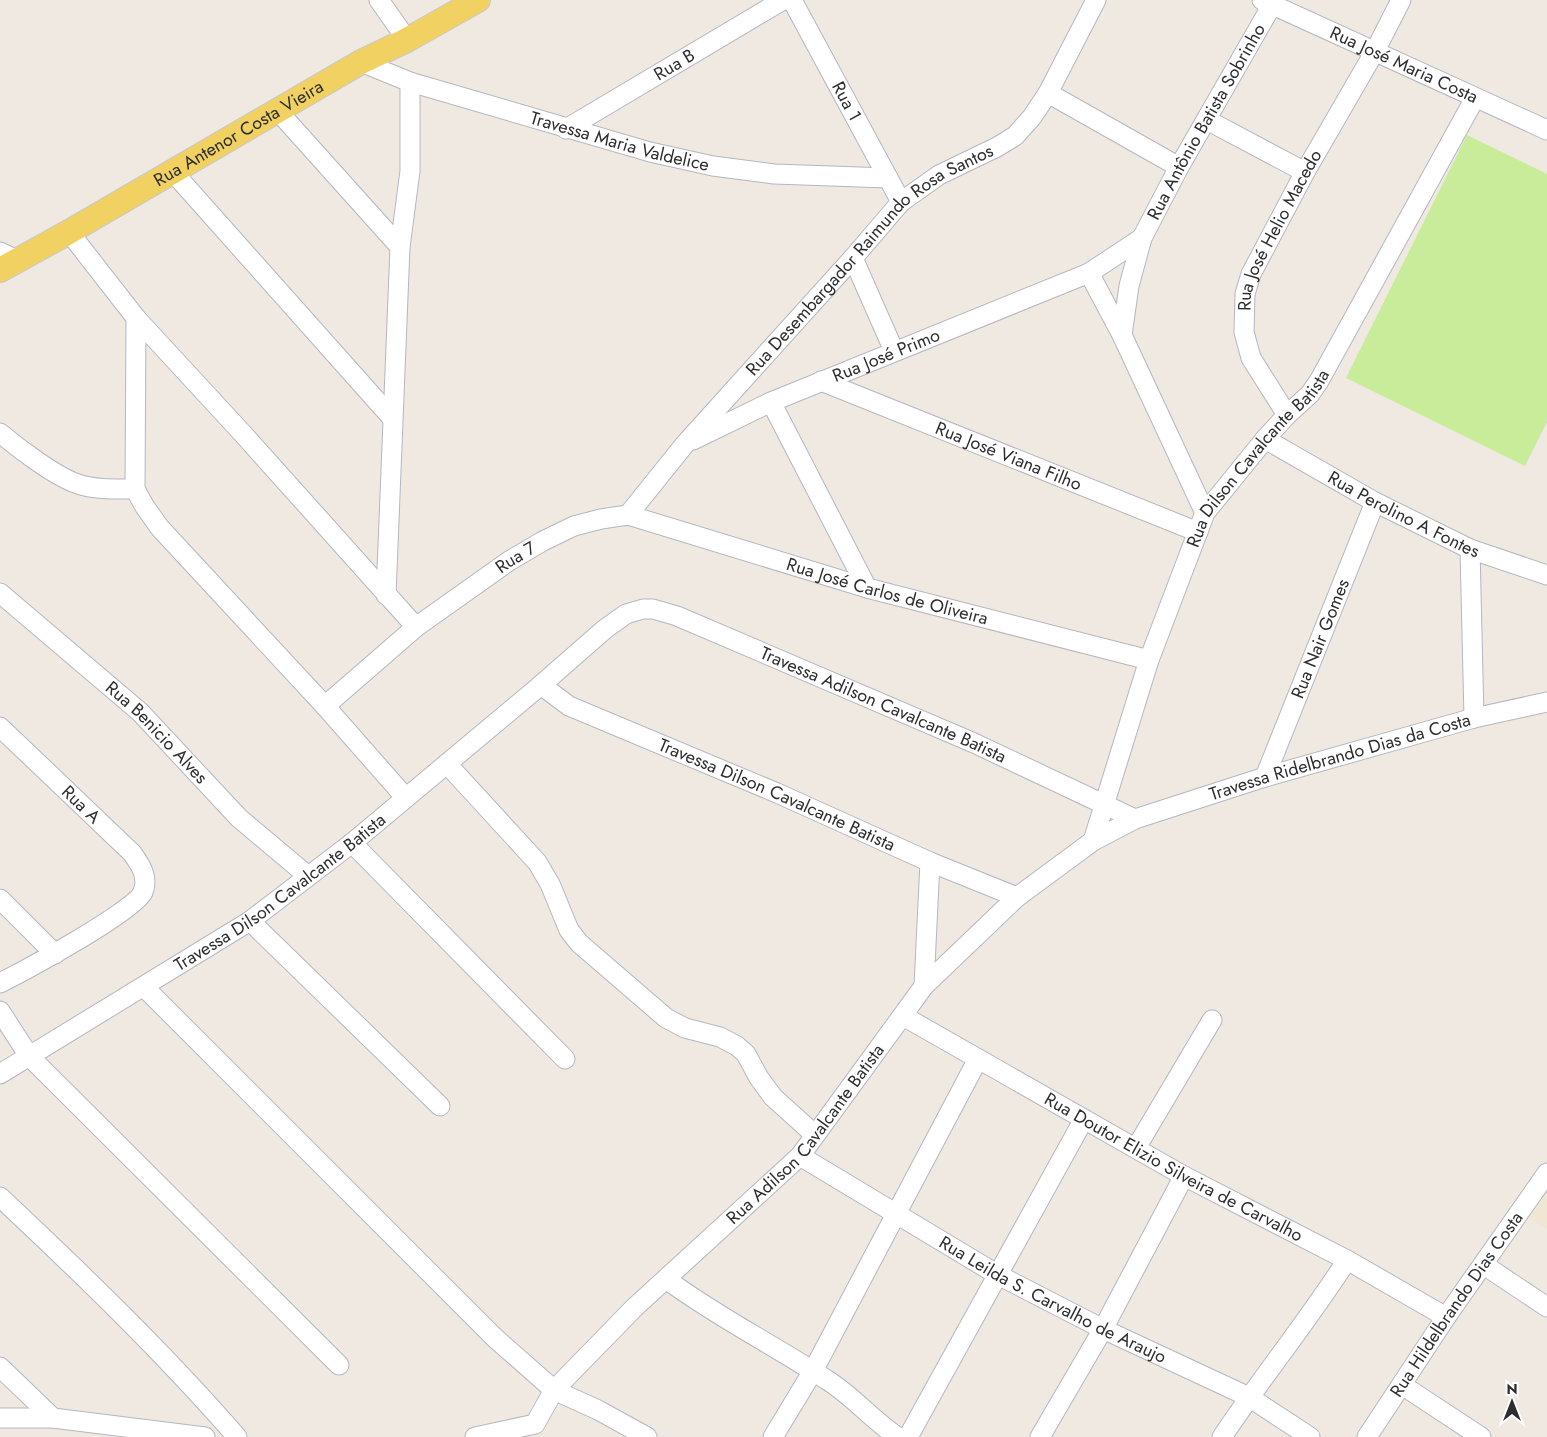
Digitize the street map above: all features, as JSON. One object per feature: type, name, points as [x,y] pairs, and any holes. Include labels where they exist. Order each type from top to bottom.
[{"type":"main road","name":"Rua Antenor Costa Vieira","points":[[6,261],[69,232],[361,62],[407,40],[478,0]]},
{"type":"street","points":[[379,0],[407,40]]},
{"type":"street","name":"Rua B","points":[[566,129],[783,0]]},
{"type":"street","name":"Rua 1","points":[[792,0],[901,202]]},
{"type":"street","name":"Rua Desembargador Raimundo Rosa Santos","points":[[628,515],[685,444],[901,202],[939,175],[997,148],[1014,136],[1032,117],[1048,93],[1096,0]]},
{"type":"street","name":"Rua José Helio Macedo","points":[[1287,415],[1251,358],[1244,332],[1245,294],[1251,274],[1305,172],[1375,51],[1401,0]]},
{"type":"street","name":"Rua José Maria Costa","points":[[1267,2],[1547,130]]},
{"type":"street","name":"Rua Antônio Batista Sobrinho","points":[[1122,335],[1129,286],[1142,238],[1179,167],[1207,120],[1267,2]]},
{"type":"street","name":"Travessa Maria Valdelice","points":[[361,62],[410,82],[566,129],[650,152],[713,166],[774,174],[888,178]]},
{"type":"street","points":[[386,595],[400,247],[410,171],[410,82]]},
{"type":"street","points":[[1048,93],[1179,167]]},
{"type":"street","name":"Rua Dilson Cavalcante Batista","points":[[1093,841],[1149,660],[1204,513],[1265,440],[1287,415],[1310,394],[1319,381],[1475,98]]},
{"type":"street","points":[[277,110],[400,247]]},
{"type":"street","points":[[1207,120],[1305,172]]},
{"type":"street","points":[[173,172],[392,418]]},
{"type":"street","points":[[69,232],[136,318],[244,434],[416,627]]},
{"type":"street","name":"Rua José Primo","points":[[685,444],[771,402],[1089,273],[1142,238]]},
{"type":"street","points":[[853,258],[894,351]]},
{"type":"street","points":[[1089,273],[1122,335],[1204,513]]},
{"type":"street","points":[[136,318],[135,489],[145,507],[160,528],[325,706],[405,798]]},
{"type":"street","name":"Rua José Viana Filho","points":[[821,381],[1198,532]]},
{"type":"street","points":[[771,402],[866,588]]},
{"type":"street","points":[[0,433],[64,477],[78,484],[116,489],[135,489]]},
{"type":"street","name":"Rua Perolino A Fontes","points":[[1265,440],[1375,502],[1470,549],[1547,575]]},
{"type":"street","name":"Rua Nair Gomes","points":[[1265,777],[1375,502]]},
{"type":"street","name":"Rua José Carlos de Oliveira","points":[[628,515],[866,588],[1149,660]]},
{"type":"street","name":"Rua 7","points":[[325,706],[416,627],[509,561],[574,526],[602,518],[628,515]]},
{"type":"street","points":[[1470,549],[1474,718]]},
{"type":"street","name":"Rua Benicio Alves","points":[[0,593],[140,712],[239,818],[308,876]]},
{"type":"street","name":"Travessa Adilson Cavalcante Batista","points":[[626,614],[643,609],[653,609],[677,616],[974,744],[1135,819]]},
{"type":"street","name":"Travessa Dilson Cavalcante Batista","points":[[0,1074],[250,921],[352,843],[605,629],[626,614]]},
{"type":"street","name":"Travessa Dilson Cavalcante Batista","points":[[541,685],[569,706],[777,793],[930,862],[1017,897]]},
{"type":"street","name":"Travessa Ridelbrando Dias da Costa","points":[[1135,819],[1265,777],[1474,718],[1547,702]]},
{"type":"street","name":"Rua A","points":[[0,727],[132,853],[144,872],[143,892],[127,908],[55,954]]},
{"type":"street","points":[[447,764],[537,862],[550,884],[569,930],[579,942],[666,1018],[685,1028],[720,1037],[737,1046],[746,1054],[759,1078],[773,1096],[815,1135]]},
{"type":"street","name":"Rua Adilson Cavalcante Batista","points":[[475,1437],[536,1430],[554,1390],[666,1279],[800,1156],[924,986],[1017,897],[1093,841],[1135,819]]},
{"type":"street","points":[[352,843],[565,1059]]},
{"type":"street","points":[[924,986],[930,862]]},
{"type":"street","points":[[0,899],[55,954],[0,983]]},
{"type":"street","points":[[250,921],[440,1106]]},
{"type":"street","points":[[144,987],[495,1338],[554,1390],[598,1410],[647,1437]]},
{"type":"street","points":[[0,1011],[29,1056],[339,1365]]},
{"type":"street","name":"Rua Doutor Elizio Silveira de Carvalho","points":[[903,1016],[1184,1176],[1347,1260],[1446,1317]]},
{"type":"street","points":[[1136,1148],[1212,1020]]},
{"type":"street","points":[[773,1437],[813,1371],[978,1059]]},
{"type":"street","points":[[908,1437],[1084,1119]]},
{"type":"street","name":"Rua Leilda S. Carvalho de Araujo","points":[[800,1156],[998,1275],[1103,1329],[1249,1397],[1310,1437]]},
{"type":"street","name":"Rua Hildelbrando Dias Costa","points":[[1367,1437],[1446,1317],[1547,1173]]},
{"type":"street","points":[[1040,1437],[1103,1329],[1184,1176]]},
{"type":"street","points":[[0,1197],[89,1281],[194,1388],[237,1437]]},
{"type":"street","points":[[1222,1437],[1249,1397],[1315,1309],[1347,1260]]},
{"type":"street","points":[[1484,1265],[1547,1307]]},
{"type":"street","points":[[666,1279],[695,1300],[843,1391],[880,1425],[898,1437]]},
{"type":"street","points":[[0,1367],[53,1418]]},
{"type":"street","points":[[1402,1385],[1481,1437]]},
{"type":"street","points":[[0,1418],[53,1418],[205,1437]]},
{"type":"shaded area","points":[[1547,1193],[1547,1229],[1530,1218]]},
{"type":"green space","points":[[1467,135],[1547,174],[1547,422],[1525,466],[1346,378]]}]
